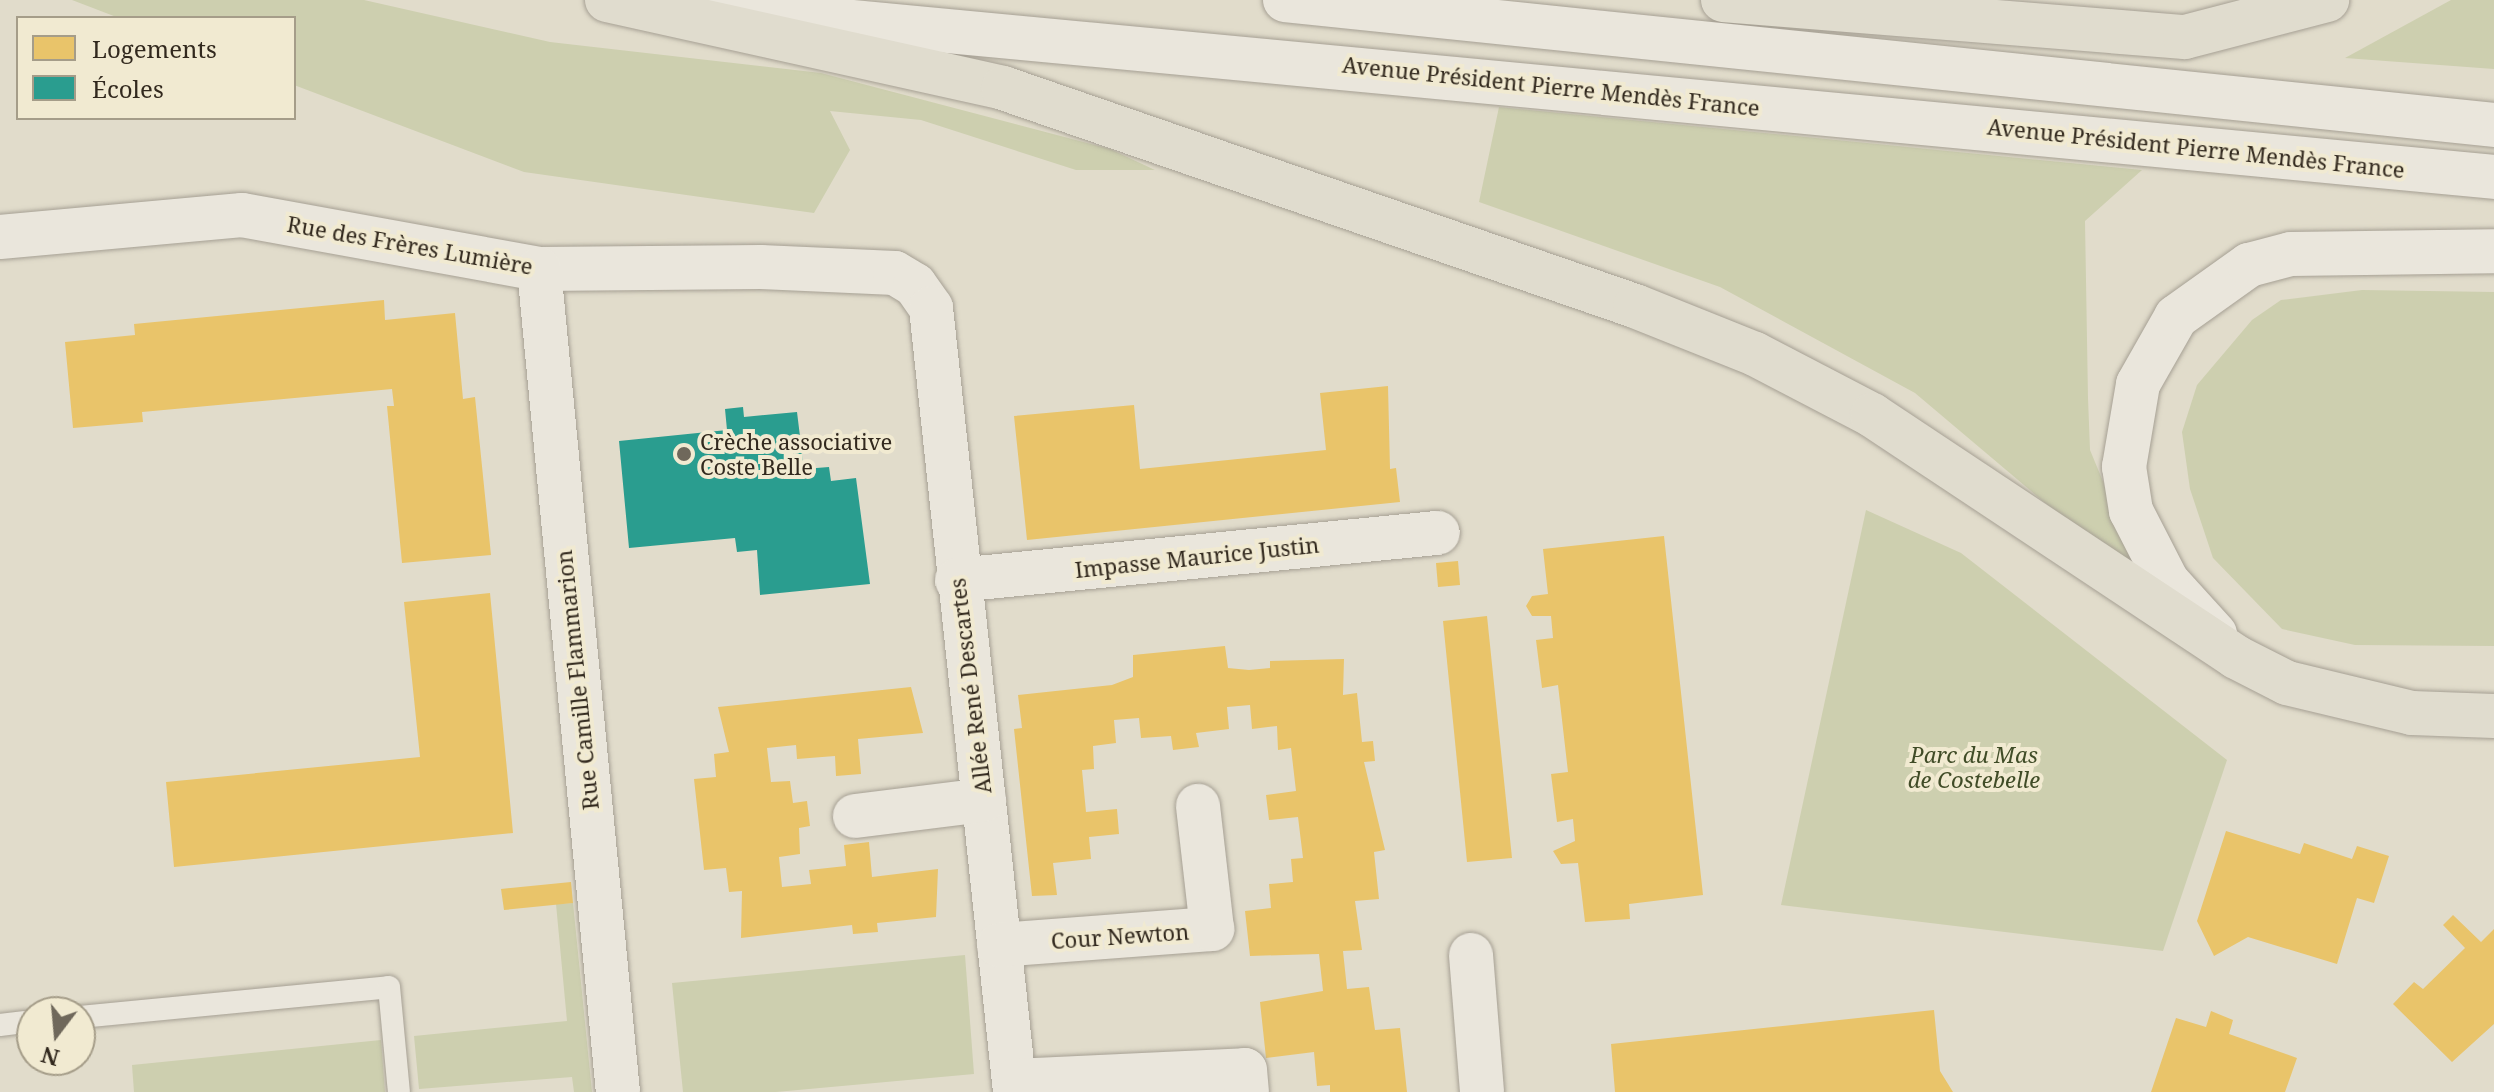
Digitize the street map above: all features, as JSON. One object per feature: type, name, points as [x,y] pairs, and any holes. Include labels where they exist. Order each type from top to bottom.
[{"type":"main road","points":[[1723,0],[2185,37],[2327,0]]},
{"type":"main road","points":[[624,2],[776,42],[1003,88],[1755,354],[1872,415],[2236,657],[2339,700],[2412,713],[2494,716]]},
{"type":"street","points":[[1285,0],[2494,125]]},
{"type":"street","name":"Avenue Président Pierre Mendès France","points":[[624,2],[2494,177]]},
{"type":"street","name":"Rue des Frères Lumière","points":[[0,237],[242,215],[539,269],[805,269],[895,273],[915,285]]},
{"type":"street","points":[[2236,657],[2167,581],[2131,511],[2124,467],[2130,420],[2156,346],[2176,317],[2249,265],[2356,250],[2494,251]]},
{"type":"street","name":"Rue Camille Flammarion","points":[[539,269],[618,1092]]},
{"type":"street","name":"Allée René Descartes","points":[[915,285],[931,308],[957,580],[1014,1087]]},
{"type":"street","name":"Impasse Maurice Justin","points":[[957,580],[1438,533]]},
{"type":"street","points":[[855,816],[984,800]]},
{"type":"street","name":"Cour Newton","points":[[999,945],[1212,929],[1198,806]]},
{"type":"street","points":[[1471,955],[1482,1092]]},
{"type":"street","points":[[1014,1087],[1245,1070],[1247,1092]]},
{"type":"lane","points":[[96,1015],[389,987],[399,1092]]},
{"type":"green space","points":[[72,0],[364,0],[550,42],[821,73],[1110,149],[1155,170],[1076,170],[921,120],[830,111],[850,150],[814,213],[524,172],[296,86],[296,16],[114,16]]},
{"type":"green space","points":[[2451,0],[2494,0],[2494,69],[2345,58]]},
{"type":"green space","points":[[1499,107],[2142,170],[2085,221],[2090,450],[2148,590],[1915,393],[1720,287],[1479,202]]},
{"type":"green space","points":[[2362,290],[2494,292],[2494,646],[2355,645],[2282,629],[2213,558],[2190,489],[2182,432],[2197,385],[2252,320],[2281,300]]},
{"type":"green space","name":"Parc du Mas de Costebelle","points":[[1866,510],[1961,553],[2227,760],[2163,951],[1781,905]]},
{"type":"green space","points":[[573,903],[592,1092],[574,1092],[572,1077],[419,1089],[414,1036],[567,1021],[556,904]]},
{"type":"green space","points":[[965,955],[974,1074],[776,1092],[683,1092],[672,983]]},
{"type":"green space","points":[[381,1040],[385,1092],[134,1092],[132,1065]]},
{"type":"building: Logements","points":[[384,300],[385,320],[455,313],[463,399],[475,397],[491,555],[402,563],[387,406],[394,406],[392,389],[142,412],[143,422],[73,428],[65,342],[135,335],[134,324]]},
{"type":"building: Logements","points":[[1388,386],[1390,469],[1396,468],[1400,502],[1027,540],[1014,416],[1134,405],[1140,469],[1326,450],[1320,393]]},
{"type":"building: Logements","points":[[1664,536],[1703,895],[1629,904],[1630,919],[1585,922],[1578,863],[1561,864],[1553,851],[1575,841],[1573,819],[1557,822],[1551,774],[1568,772],[1558,685],[1542,688],[1536,640],[1553,638],[1551,616],[1532,616],[1526,606],[1532,596],[1548,594],[1543,549]]},
{"type":"building: Logements","points":[[1458,561],[1460,585],[1438,587],[1436,563]]},
{"type":"building: Logements","points":[[490,593],[513,833],[174,867],[166,782],[420,757],[404,602]]},
{"type":"building: Logements","points":[[1487,616],[1512,858],[1467,862],[1443,621]]},
{"type":"building: Logements","points":[[1225,646],[1228,668],[1270,668],[1270,661],[1344,659],[1343,695],[1357,693],[1362,742],[1373,741],[1375,761],[1364,762],[1385,850],[1374,852],[1379,899],[1355,901],[1362,950],[1343,951],[1347,989],[1369,987],[1375,1030],[1400,1028],[1407,1092],[1330,1092],[1330,1085],[1317,1086],[1314,1052],[1266,1058],[1260,1002],[1323,991],[1319,954],[1250,956],[1245,911],[1271,908],[1269,884],[1293,882],[1291,859],[1303,858],[1298,817],[1269,820],[1266,795],[1296,791],[1291,748],[1278,750],[1277,726],[1252,729],[1250,705],[1227,707],[1229,729],[1196,733],[1199,747],[1173,750],[1171,736],[1141,738],[1139,718],[1114,720],[1116,743],[1093,746],[1094,769],[1082,770],[1086,812],[1117,809],[1119,834],[1089,837],[1091,859],[1053,863],[1057,895],[1032,896],[1014,729],[1022,728],[1018,695],[1112,685],[1133,677],[1133,655]]},
{"type":"building: Logements","points":[[911,687],[923,733],[858,739],[861,774],[836,776],[835,756],[797,759],[796,745],[767,748],[771,782],[790,781],[793,803],[807,801],[810,826],[799,828],[800,854],[779,857],[782,887],[811,884],[809,870],[846,866],[844,845],[869,842],[872,877],[938,869],[936,917],[877,923],[878,932],[853,934],[852,925],[741,938],[742,891],[729,892],[726,868],[704,870],[694,779],[716,777],[714,754],[729,752],[718,707]]},
{"type":"building: Logements","points":[[2226,831],[2300,854],[2304,843],[2352,859],[2357,846],[2389,856],[2374,903],[2357,898],[2337,964],[2248,937],[2214,956],[2197,921]]},
{"type":"building: Logements","points":[[571,882],[573,903],[504,910],[501,889]]},
{"type":"building: Logements","points":[[2453,915],[2481,942],[2494,929],[2494,1024],[2452,1062],[2393,1004],[2414,982],[2423,989],[2465,948],[2443,925]]},
{"type":"building: Logements","points":[[1934,1010],[1940,1071],[1953,1092],[1615,1092],[1611,1044]]},
{"type":"building: Logements","points":[[2211,1011],[2233,1020],[2229,1034],[2297,1058],[2285,1092],[2151,1092],[2176,1018],[2206,1027]]},
{"type":"building: Écoles","points":[[743,407],[744,417],[797,412],[804,469],[829,467],[831,481],[856,478],[870,584],[760,595],[757,550],[737,552],[735,538],[629,548],[619,441],[727,430],[725,409]]},
{"type":"place","name":"Crèche associative Coste Belle","points":[[684,454]]}]
